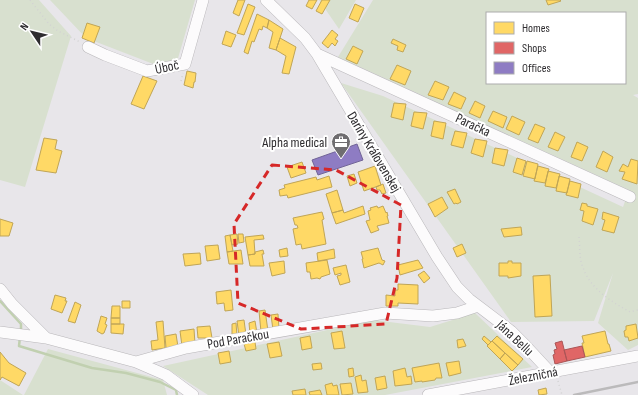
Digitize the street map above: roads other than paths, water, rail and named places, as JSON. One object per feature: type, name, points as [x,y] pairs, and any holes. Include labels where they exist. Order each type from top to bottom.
[{"type":"street","name":"Úboč","points":[[88,47],[147,71],[185,64],[203,0]]},
{"type":"street","name":"Dariny Kráľovenskej","points":[[266,0],[305,38],[317,54],[437,257],[457,287],[478,306]]},
{"type":"street","name":"Paračka","points":[[317,54],[630,197]]},
{"type":"street","points":[[0,289],[12,304],[46,338]]},
{"type":"street","name":"Pod Paračkou","points":[[136,362],[186,348],[385,313],[433,316],[457,313],[478,306]]},
{"type":"street","name":"Jána Bellu","points":[[478,306],[511,331],[553,372]]},
{"type":"street","points":[[0,332],[46,338],[136,362],[166,375],[192,395]]},
{"type":"street","name":"Železničná","points":[[428,395],[638,356]]},
{"type":"waterway","points":[[0,301],[21,324],[21,332]]},
{"type":"waterway","points":[[20,337],[19,346],[92,368],[126,373],[160,382],[176,390],[177,395]]},
{"type":"railway","points":[[574,395],[638,382]]},
{"type":"place","name":"Alpha medical","points":[[341,159]]}]
